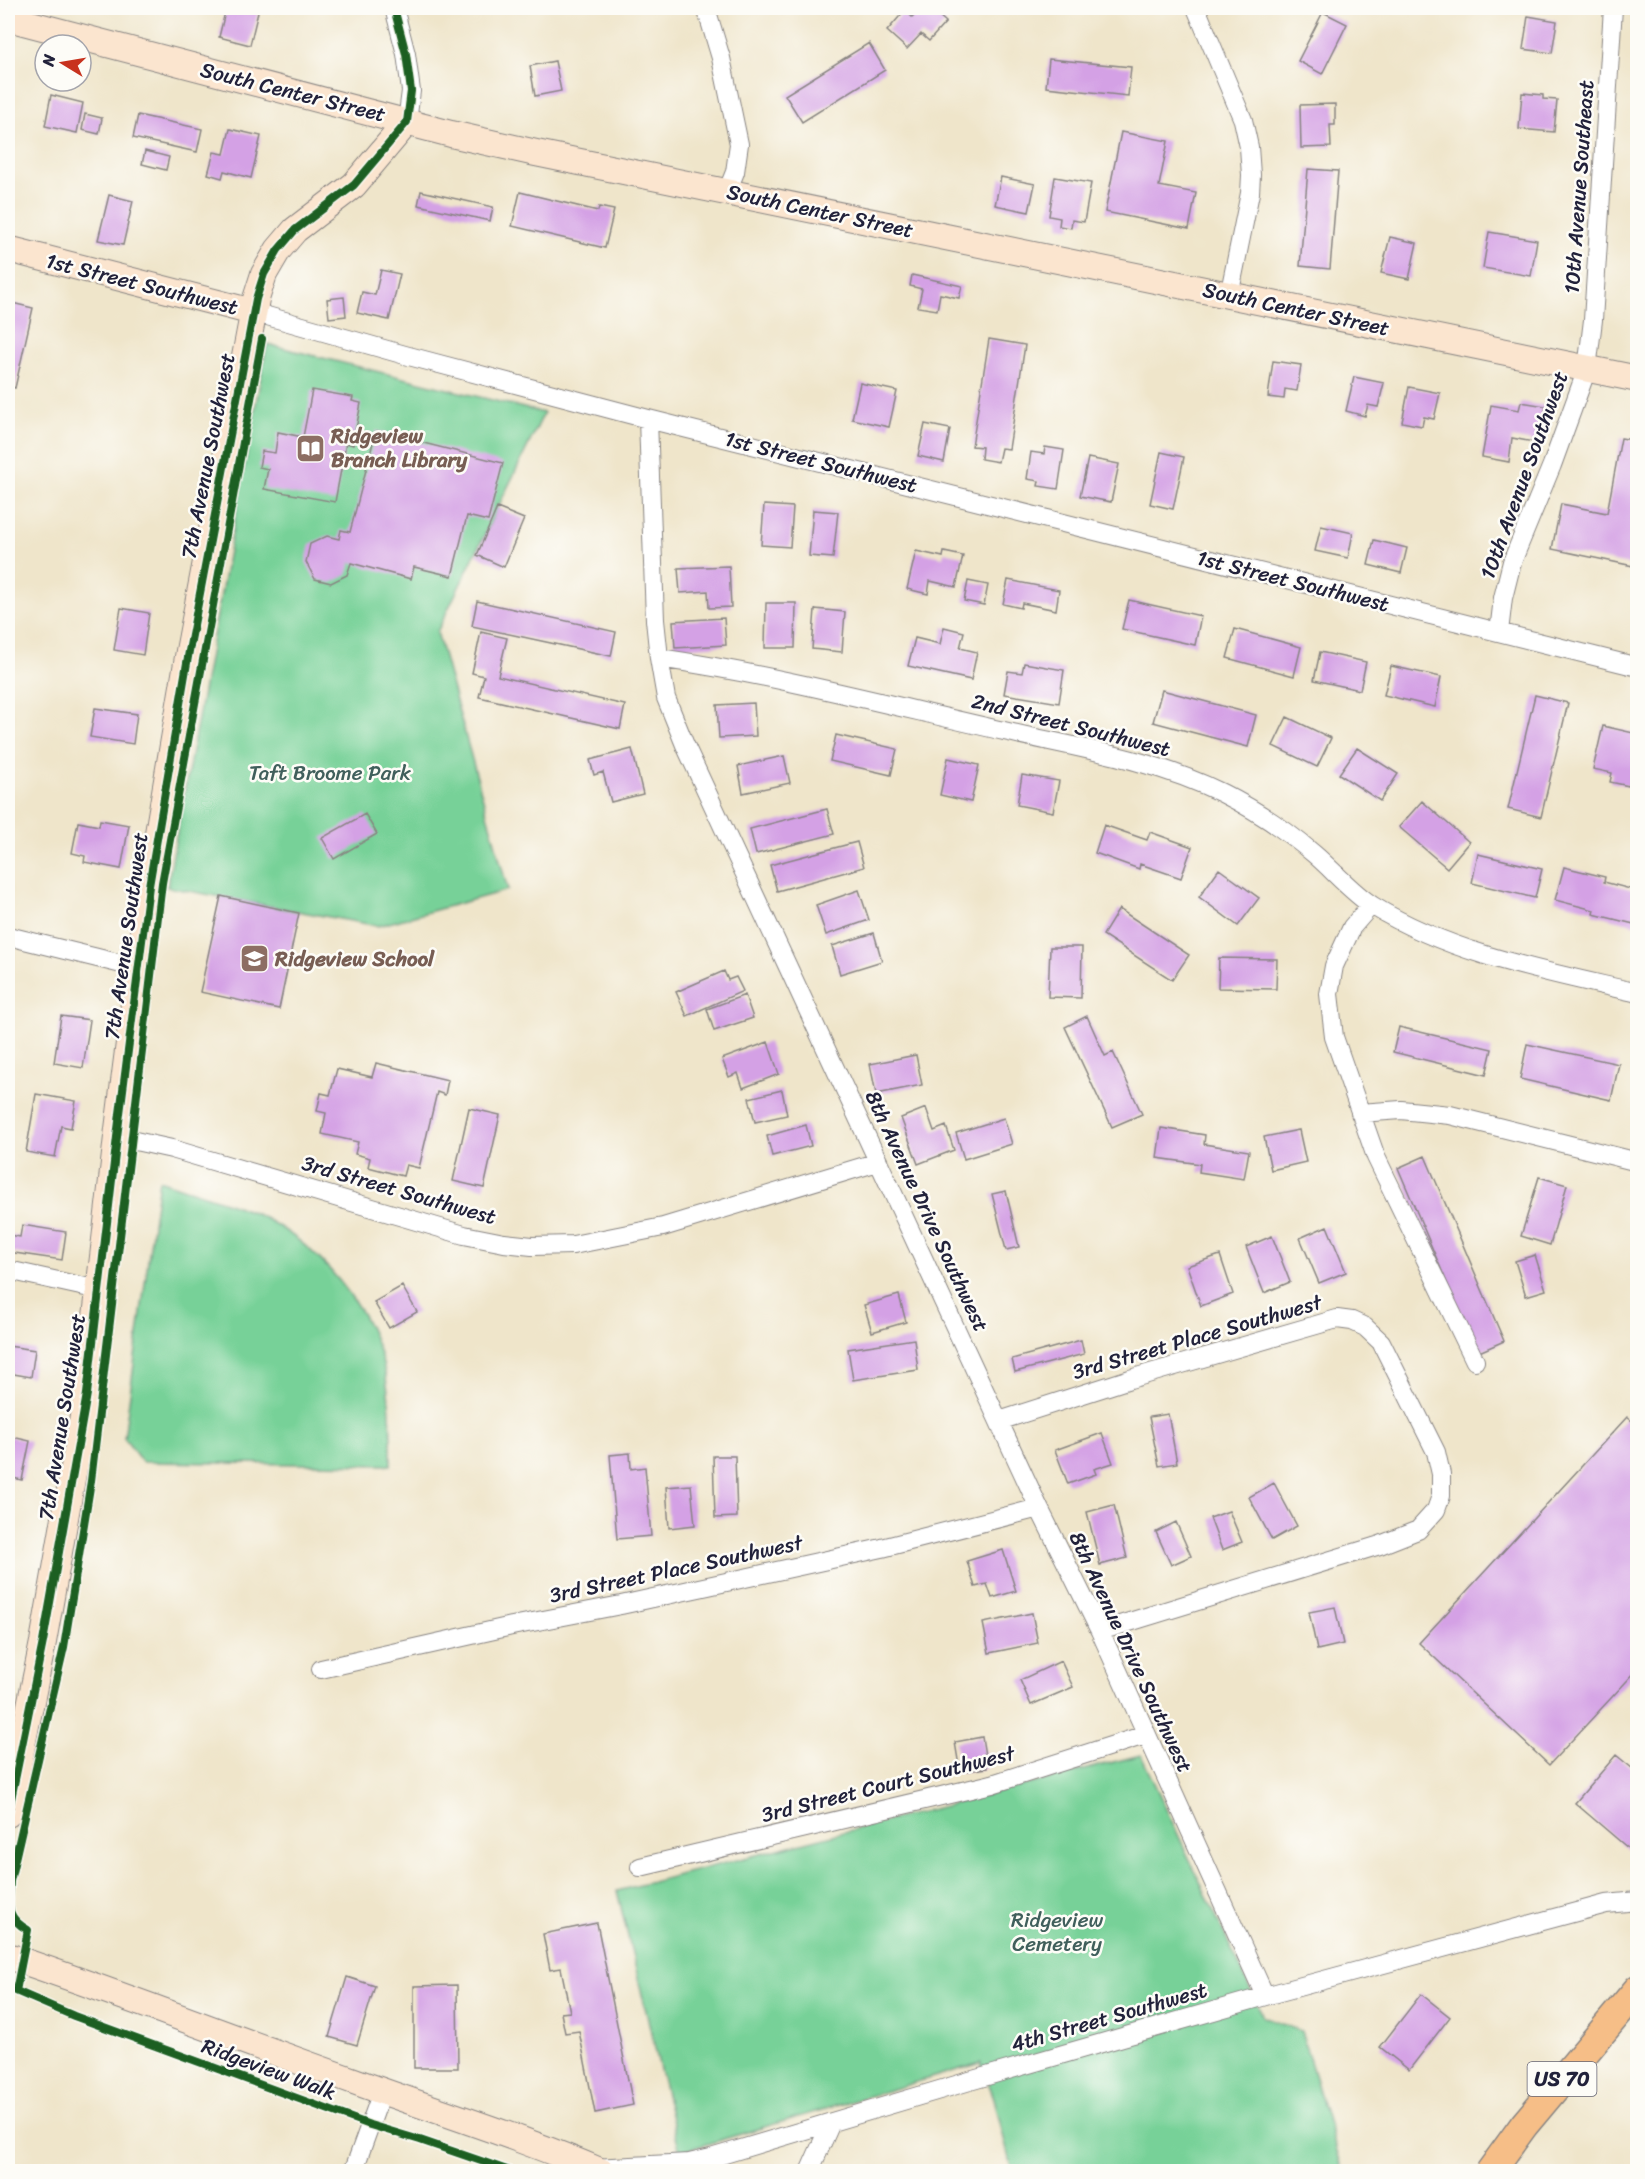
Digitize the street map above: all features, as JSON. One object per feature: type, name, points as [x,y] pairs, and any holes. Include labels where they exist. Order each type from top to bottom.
[{"type":"main road","name":"US 70","points":[[1490,2172],[1524,2125],[1638,1989]]},
{"type":"street","points":[[394,8],[406,54],[411,91],[407,122]]},
{"type":"street","points":[[706,8],[724,69],[739,144],[735,172],[726,192]]},
{"type":"street","points":[[1196,8],[1243,120],[1250,147],[1250,193],[1229,296]]},
{"type":"street","name":"10th Avenue Southeast","points":[[1587,369],[1593,320],[1613,8]]},
{"type":"street","name":"South Center Street","points":[[8,18],[407,122],[536,153],[1638,379]]},
{"type":"street","name":"7th Avenue Southwest","points":[[8,1814],[43,1642],[87,1394],[149,886],[187,661],[253,312],[264,274],[278,250],[295,230],[354,185],[407,122]]},
{"type":"street","name":"1st Street Southwest","points":[[8,249],[253,312],[648,419],[1638,667]]},
{"type":"street","name":"10th Avenue Southwest","points":[[1499,632],[1503,598],[1512,562],[1552,465],[1587,369]]},
{"type":"street","name":"8th Avenue Drive Southwest","points":[[648,419],[655,620],[666,698],[685,745],[878,1162],[1039,1508],[1100,1631],[1145,1735],[1265,1996]]},
{"type":"street","name":"2nd Street Southwest","points":[[659,658],[795,682],[1164,768],[1222,793],[1270,820],[1371,905],[1417,929],[1465,949],[1638,993]]},
{"type":"street","points":[[1371,905],[1352,927],[1334,966],[1329,994],[1334,1037],[1376,1157],[1474,1361]]},
{"type":"street","points":[[8,936],[138,968]]},
{"type":"street","points":[[1360,1113],[1401,1110],[1450,1115],[1638,1162]]},
{"type":"street","name":"3rd Street Southwest","points":[[117,1137],[172,1149],[464,1235],[532,1246],[573,1245],[663,1227],[878,1162]]},
{"type":"street","points":[[8,1270],[99,1290]]},
{"type":"street","name":"3rd Street Place Southwest","points":[[999,1421],[1141,1376],[1337,1320],[1352,1321],[1371,1331],[1381,1342],[1436,1452],[1441,1474],[1441,1496],[1436,1510],[1418,1530],[1380,1545],[1100,1631]]},
{"type":"street","name":"3rd Street Place Southwest","points":[[321,1669],[882,1548],[1039,1508]]},
{"type":"street","name":"3rd Street Court Southwest","points":[[640,1867],[992,1784],[1145,1735]]},
{"type":"street","name":"4th Street Southwest","points":[[597,2170],[689,2163],[1265,1996],[1606,1904],[1638,1901]]},
{"type":"street","points":[[8,1956],[495,2130],[597,2170]]},
{"type":"street","points":[[353,2172],[382,2091]]},
{"type":"street","points":[[809,2172],[831,2123]]},
{"type":"green space","name":"Taft Broome Park","points":[[267,344],[544,413],[437,632],[508,890],[378,926],[167,887]]},
{"type":"green space","points":[[159,1180],[254,1213],[300,1241],[339,1280],[356,1303],[379,1352],[389,1400],[391,1465],[142,1462],[124,1438]]},
{"type":"green space","name":"Ridgeview Cemetery","points":[[1141,1755],[1263,2017],[1301,2031],[1343,2171],[1012,2171],[994,2098],[981,2063],[680,2152],[617,1891]]},
{"type":"building","points":[[226,8],[259,8],[250,45],[219,37]]},
{"type":"building","points":[[921,8],[930,8],[946,22],[929,41],[921,34],[907,49],[887,31],[905,10],[912,17]]},
{"type":"building","points":[[1323,12],[1347,24],[1322,74],[1298,61]]},
{"type":"building","points":[[1528,16],[1557,21],[1552,53],[1523,49]]},
{"type":"building","points":[[869,43],[885,70],[802,122],[785,95]]},
{"type":"building","points":[[1049,59],[1131,67],[1128,96],[1046,87]]},
{"type":"building","points":[[555,61],[561,91],[535,96],[530,66]]},
{"type":"building","points":[[8,81],[13,82],[9,105],[8,105]]},
{"type":"building","points":[[1522,93],[1543,95],[1543,99],[1557,100],[1554,132],[1519,129]]},
{"type":"building","points":[[51,95],[83,103],[77,133],[45,126]]},
{"type":"building","points":[[1335,104],[1335,125],[1330,125],[1331,147],[1301,148],[1300,105]]},
{"type":"building","points":[[85,114],[102,118],[99,134],[82,130]]},
{"type":"building","points":[[138,115],[202,129],[197,152],[133,138]]},
{"type":"building","points":[[230,129],[261,136],[251,178],[224,171],[222,178],[208,174],[214,152],[224,154]]},
{"type":"building","points":[[1121,132],[1168,141],[1159,186],[1196,193],[1189,229],[1105,212]]},
{"type":"building","points":[[145,151],[169,157],[166,170],[142,164]]},
{"type":"building","points":[[1308,169],[1338,171],[1330,269],[1300,266]]},
{"type":"building","points":[[1001,177],[1035,184],[1029,212],[995,205]]},
{"type":"building","points":[[1055,177],[1091,183],[1084,222],[1072,220],[1071,228],[1059,226],[1060,218],[1049,216]]},
{"type":"building","points":[[421,191],[493,207],[490,221],[418,205]]},
{"type":"building","points":[[520,192],[598,211],[599,207],[614,210],[605,248],[512,226]]},
{"type":"building","points":[[109,195],[133,201],[123,245],[98,240]]},
{"type":"building","points":[[1489,232],[1537,240],[1531,276],[1483,268]]},
{"type":"building","points":[[1390,237],[1417,243],[1409,279],[1381,273]]},
{"type":"building","points":[[381,270],[400,274],[389,320],[357,313],[362,292],[375,295]]},
{"type":"building","points":[[912,275],[962,286],[959,298],[940,294],[937,310],[918,307],[922,289],[910,286]]},
{"type":"building","points":[[344,297],[346,316],[329,318],[327,299]]},
{"type":"building","points":[[8,302],[33,308],[15,388],[8,386]]},
{"type":"building","points":[[989,339],[1025,345],[1009,449],[1001,448],[998,462],[981,459],[982,447],[972,446]]},
{"type":"building","points":[[1273,361],[1301,365],[1297,391],[1285,389],[1284,399],[1268,397]]},
{"type":"building","points":[[1354,377],[1384,383],[1378,407],[1368,405],[1365,416],[1346,411]]},
{"type":"building","points":[[860,383],[897,391],[889,427],[852,419]]},
{"type":"building","points":[[1409,387],[1440,393],[1434,419],[1424,417],[1422,426],[1402,422]]},
{"type":"building","name":"Ridgeview Branch Library","points":[[312,390],[353,397],[352,401],[361,403],[353,445],[346,443],[335,502],[264,489],[268,469],[259,467],[262,451],[275,453],[278,432],[303,437]]},
{"type":"building","points":[[1521,402],[1546,406],[1539,443],[1512,438],[1509,462],[1482,457],[1491,405],[1519,410]]},
{"type":"building","points":[[925,424],[950,429],[944,462],[918,456]]},
{"type":"building","points":[[376,431],[503,463],[488,521],[467,516],[452,576],[414,567],[411,579],[351,563],[347,575],[331,583],[315,579],[306,562],[310,544],[327,536],[339,539],[341,530],[350,532]]},
{"type":"building","points":[[1621,438],[1638,441],[1638,567],[1552,549],[1561,504],[1607,513]]},
{"type":"building","points":[[1045,447],[1064,450],[1058,489],[1038,486],[1039,481],[1027,479],[1031,452],[1044,454]]},
{"type":"building","points":[[1161,452],[1184,457],[1173,509],[1150,504]]},
{"type":"building","points":[[1088,458],[1119,464],[1111,502],[1080,496]]},
{"type":"building","points":[[764,505],[793,507],[790,547],[761,545]]},
{"type":"building","points":[[497,508],[524,519],[504,567],[477,555]]},
{"type":"building","points":[[813,510],[838,512],[833,558],[809,556]]},
{"type":"building","points":[[1321,526],[1353,533],[1348,558],[1315,551]]},
{"type":"building","points":[[1374,540],[1407,548],[1401,573],[1368,565]]},
{"type":"building","points":[[916,551],[943,557],[944,552],[963,556],[956,587],[930,581],[928,594],[907,589]]},
{"type":"building","points":[[729,566],[731,607],[709,608],[708,591],[680,593],[678,568]]},
{"type":"building","points":[[1008,580],[1059,590],[1056,610],[1022,603],[1021,608],[1003,604]]},
{"type":"building","points":[[968,581],[988,585],[984,605],[964,601]]},
{"type":"building","points":[[1129,600],[1201,616],[1195,645],[1122,629]]},
{"type":"building","points":[[477,601],[616,632],[611,656],[472,626]]},
{"type":"building","points":[[766,603],[796,603],[795,648],[765,648]]},
{"type":"building","points":[[121,608],[149,613],[143,655],[114,650]]},
{"type":"building","points":[[815,609],[845,612],[842,652],[812,649]]},
{"type":"building","points":[[724,618],[726,645],[675,648],[673,621]]},
{"type":"building","points":[[944,627],[964,632],[960,648],[977,652],[971,680],[908,666],[915,638],[940,644]]},
{"type":"building","points":[[1235,629],[1301,647],[1294,676],[1227,658]]},
{"type":"building","points":[[481,632],[507,638],[498,676],[625,705],[620,729],[479,697],[484,676],[472,673]]},
{"type":"building","points":[[1320,652],[1366,662],[1360,690],[1314,680]]},
{"type":"building","points":[[1024,663],[1064,670],[1059,703],[1004,694],[1008,671],[1022,673]]},
{"type":"building","points":[[1391,666],[1441,677],[1435,707],[1384,695]]},
{"type":"building","points":[[1162,690],[1256,715],[1248,747],[1153,722]]},
{"type":"building","points":[[1535,695],[1568,703],[1541,817],[1508,809]]},
{"type":"building","points":[[754,703],[756,736],[719,738],[717,705]]},
{"type":"building","points":[[95,708],[137,714],[133,744],[90,737]]},
{"type":"building","points":[[1287,717],[1331,738],[1317,767],[1273,746]]},
{"type":"building","points":[[1603,726],[1638,734],[1638,750],[1629,786],[1610,782],[1612,773],[1593,769]]},
{"type":"building","points":[[836,735],[897,749],[891,775],[830,761]]},
{"type":"building","points":[[1357,748],[1398,774],[1380,801],[1339,774]]},
{"type":"building","points":[[632,749],[643,794],[611,802],[603,772],[594,775],[590,760]]},
{"type":"building","points":[[784,756],[790,783],[743,793],[738,766]]},
{"type":"building","points":[[948,758],[979,765],[971,802],[940,795]]},
{"type":"building","points":[[1022,775],[1059,781],[1053,812],[1017,805]]},
{"type":"building","points":[[1422,801],[1469,842],[1447,868],[1399,827]]},
{"type":"building","points":[[827,809],[834,834],[756,854],[750,829]]},
{"type":"building","points":[[365,814],[377,834],[334,859],[322,838]]},
{"type":"building","points":[[100,820],[129,825],[121,869],[84,862],[85,856],[72,853],[78,822],[99,826]]},
{"type":"building","points":[[1104,825],[1147,840],[1150,832],[1192,847],[1181,878],[1140,864],[1139,869],[1095,853]]},
{"type":"building","points":[[857,842],[864,867],[777,891],[770,865]]},
{"type":"building","points":[[1478,854],[1542,869],[1535,898],[1472,883]]},
{"type":"building","points":[[1564,867],[1605,877],[1604,882],[1638,891],[1638,925],[1593,914],[1594,910],[1555,900]]},
{"type":"building","points":[[1219,869],[1259,898],[1238,926],[1199,897]]},
{"type":"building","points":[[859,890],[869,920],[826,935],[816,905]]},
{"type":"building","points":[[221,896],[299,913],[279,1009],[200,992]]},
{"type":"building","points":[[1119,909],[1189,955],[1172,980],[1103,935]]},
{"type":"building","points":[[874,933],[882,961],[840,974],[832,946]]},
{"type":"building","points":[[1050,947],[1082,947],[1081,998],[1048,997]]},
{"type":"building","points":[[1219,958],[1277,959],[1276,989],[1218,988]]},
{"type":"building","points":[[724,971],[728,980],[736,977],[743,991],[687,1016],[676,992]]},
{"type":"building","points":[[745,995],[753,1018],[714,1031],[707,1009]]},
{"type":"building","points":[[61,1016],[90,1020],[83,1068],[54,1063]]},
{"type":"building","points":[[1087,1016],[1105,1056],[1113,1052],[1142,1114],[1112,1127],[1065,1027]]},
{"type":"building","points":[[1399,1027],[1492,1049],[1486,1075],[1393,1052]]},
{"type":"building","points":[[768,1042],[779,1074],[743,1088],[738,1073],[729,1077],[722,1059]]},
{"type":"building","points":[[1527,1044],[1619,1064],[1611,1100],[1520,1079]]},
{"type":"building","points":[[916,1055],[922,1085],[876,1094],[870,1064]]},
{"type":"building","points":[[376,1063],[448,1080],[445,1095],[437,1092],[419,1168],[406,1165],[403,1176],[368,1167],[370,1158],[355,1154],[358,1142],[322,1134],[326,1113],[317,1111],[321,1093],[330,1095],[337,1069],[372,1077]]},
{"type":"building","points":[[782,1090],[787,1115],[755,1122],[749,1098]]},
{"type":"building","points":[[36,1094],[76,1101],[71,1128],[61,1126],[55,1157],[26,1152]]},
{"type":"building","points":[[469,1108],[500,1115],[484,1188],[453,1181]]},
{"type":"building","points":[[926,1108],[934,1131],[946,1126],[954,1150],[918,1164],[901,1118]]},
{"type":"building","points":[[1004,1118],[1012,1144],[964,1159],[956,1133]]},
{"type":"building","points":[[806,1125],[811,1146],[772,1156],[767,1136]]},
{"type":"building","points":[[1161,1128],[1205,1135],[1204,1144],[1249,1151],[1244,1179],[1199,1172],[1200,1164],[1157,1158]]},
{"type":"building","points":[[1299,1130],[1306,1162],[1271,1170],[1264,1137]]},
{"type":"building","points":[[1425,1156],[1504,1341],[1477,1353],[1398,1168]]},
{"type":"building","points":[[1539,1177],[1567,1185],[1550,1245],[1521,1236]]},
{"type":"building","points":[[1006,1191],[1019,1247],[1006,1250],[992,1194]]},
{"type":"building","points":[[22,1225],[66,1232],[62,1260],[8,1252],[8,1235],[20,1237]]},
{"type":"building","points":[[1327,1226],[1346,1272],[1319,1283],[1300,1238]]},
{"type":"building","points":[[1272,1236],[1290,1282],[1264,1293],[1246,1247]]},
{"type":"building","points":[[1220,1255],[1233,1294],[1201,1306],[1187,1266]]},
{"type":"building","points":[[1535,1255],[1546,1290],[1526,1296],[1515,1261]]},
{"type":"building","points":[[402,1286],[417,1312],[389,1328],[374,1302]]},
{"type":"building","points":[[899,1295],[906,1322],[872,1332],[864,1305]]},
{"type":"building","points":[[914,1339],[918,1370],[853,1380],[848,1349]]},
{"type":"building","points":[[1081,1340],[1084,1354],[1015,1372],[1012,1359]]},
{"type":"building","points":[[8,1346],[35,1350],[31,1377],[8,1373]]},
{"type":"building","points":[[1168,1414],[1177,1463],[1159,1466],[1149,1417]]},
{"type":"building","points":[[1627,1417],[1638,1426],[1638,1669],[1549,1765],[1419,1643]]},
{"type":"building","points":[[1102,1433],[1113,1463],[1094,1469],[1096,1474],[1068,1484],[1055,1450]]},
{"type":"building","points":[[8,1436],[30,1441],[22,1480],[8,1477]]},
{"type":"building","points":[[630,1453],[631,1469],[645,1467],[651,1536],[617,1539],[610,1455]]},
{"type":"building","points":[[713,1456],[735,1456],[737,1517],[715,1518]]},
{"type":"building","points":[[1274,1483],[1297,1526],[1272,1540],[1249,1497]]},
{"type":"building","points":[[691,1485],[695,1525],[669,1528],[666,1487]]},
{"type":"building","points":[[1114,1505],[1127,1558],[1100,1565],[1087,1512]]},
{"type":"building","points":[[1229,1511],[1242,1542],[1222,1550],[1210,1518]]},
{"type":"building","points":[[1176,1522],[1191,1556],[1171,1565],[1156,1532]]},
{"type":"building","points":[[1003,1550],[1016,1591],[992,1598],[987,1584],[975,1587],[967,1561]]},
{"type":"building","points":[[1335,1607],[1343,1644],[1317,1650],[1309,1612]]},
{"type":"building","points":[[1032,1613],[1038,1643],[989,1653],[983,1623]]},
{"type":"building","points":[[1061,1661],[1073,1687],[1031,1705],[1020,1680]]},
{"type":"building","points":[[982,1737],[987,1768],[960,1772],[955,1742]]},
{"type":"building","points":[[1616,1755],[1638,1773],[1638,1839],[1629,1849],[1575,1803]]},
{"type":"building","points":[[597,1923],[633,2105],[595,2113],[579,2031],[565,2033],[561,2013],[570,2012],[561,1968],[550,1970],[543,1934]]},
{"type":"building","points":[[347,1977],[375,1986],[357,2045],[329,2037]]},
{"type":"building","points":[[457,1985],[458,2068],[414,2068],[414,1986]]},
{"type":"building","points":[[1421,1994],[1450,2017],[1409,2070],[1380,2047]]},
{"type":"cycle path","points":[[8,1814],[43,1642],[87,1394],[149,886],[189,651],[256,299],[264,274],[278,250],[295,230],[354,185],[407,122],[411,91],[406,54],[394,8]]},
{"type":"cycle path","name":"Ridgeview Walk","points":[[262,339],[162,883],[91,1481],[64,1647],[10,1881],[11,1915],[28,1930],[16,1991],[74,2016],[370,2125],[513,2172]]},
{"type":"place","name":"Ridgeview Branch Library","points":[[310,448]]},
{"type":"place","name":"Ridgeview School","points":[[254,959]]}]
